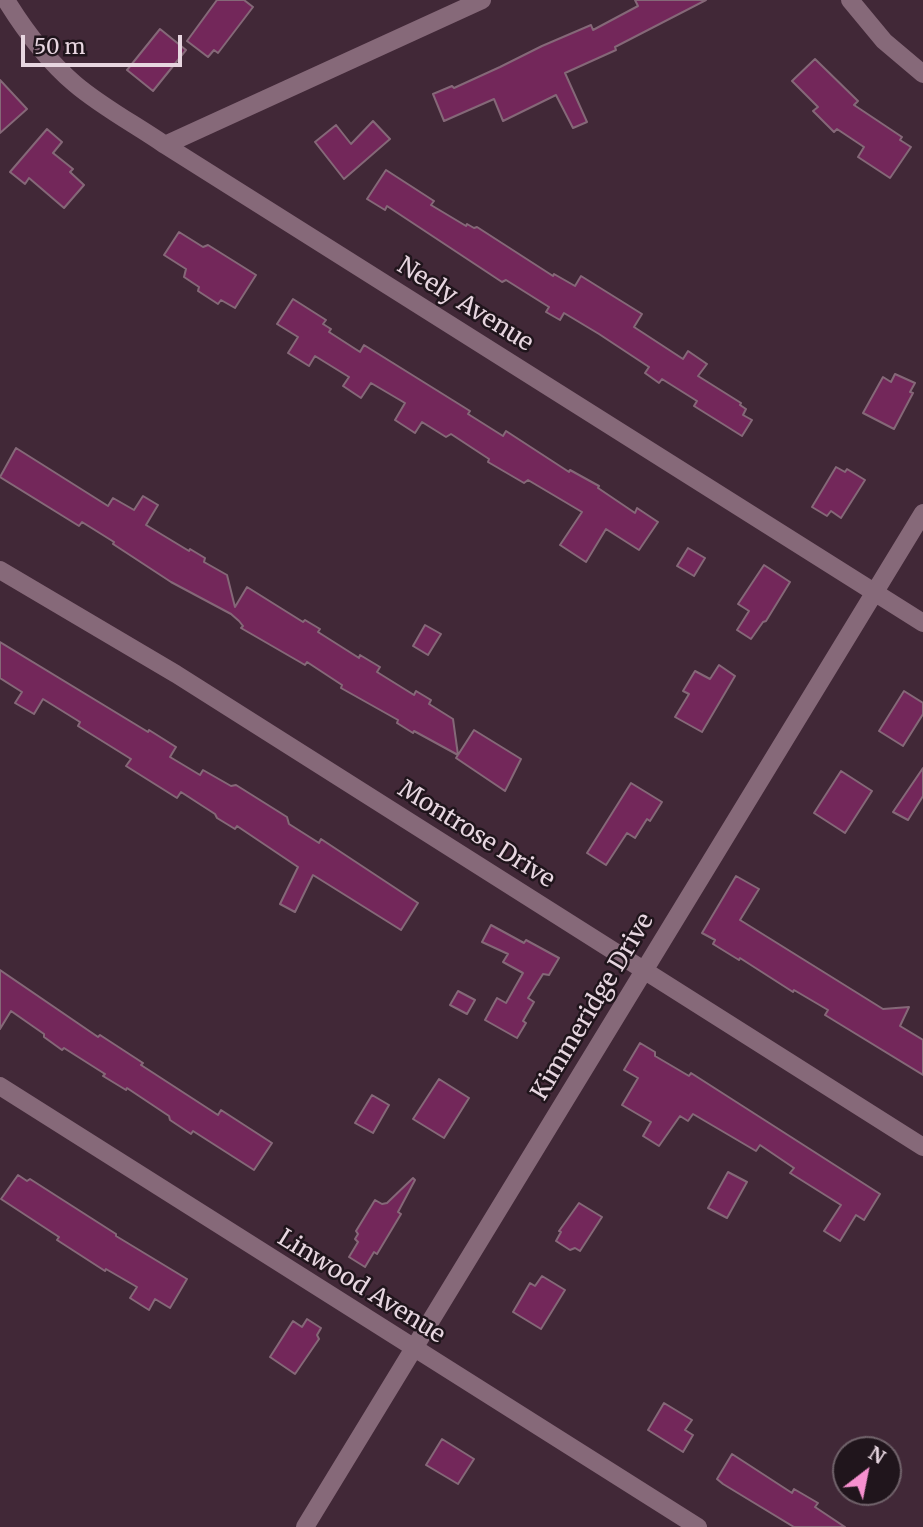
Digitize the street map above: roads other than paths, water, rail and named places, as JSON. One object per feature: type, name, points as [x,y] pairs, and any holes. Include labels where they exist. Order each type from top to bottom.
[{"type":"street","name":"Neely Avenue","points":[[6,0],[20,24],[48,58],[76,85],[166,145],[923,623]]},
{"type":"street","points":[[166,145],[482,0]]},
{"type":"street","points":[[850,0],[884,41],[923,74]]},
{"type":"street","name":"Kimmeridge Drive","points":[[305,1527],[923,513]]},
{"type":"street","name":"Montrose Drive","points":[[0,570],[176,674],[923,1147]]},
{"type":"street","name":"Linwood Avenue","points":[[0,1086],[698,1527]]}]
